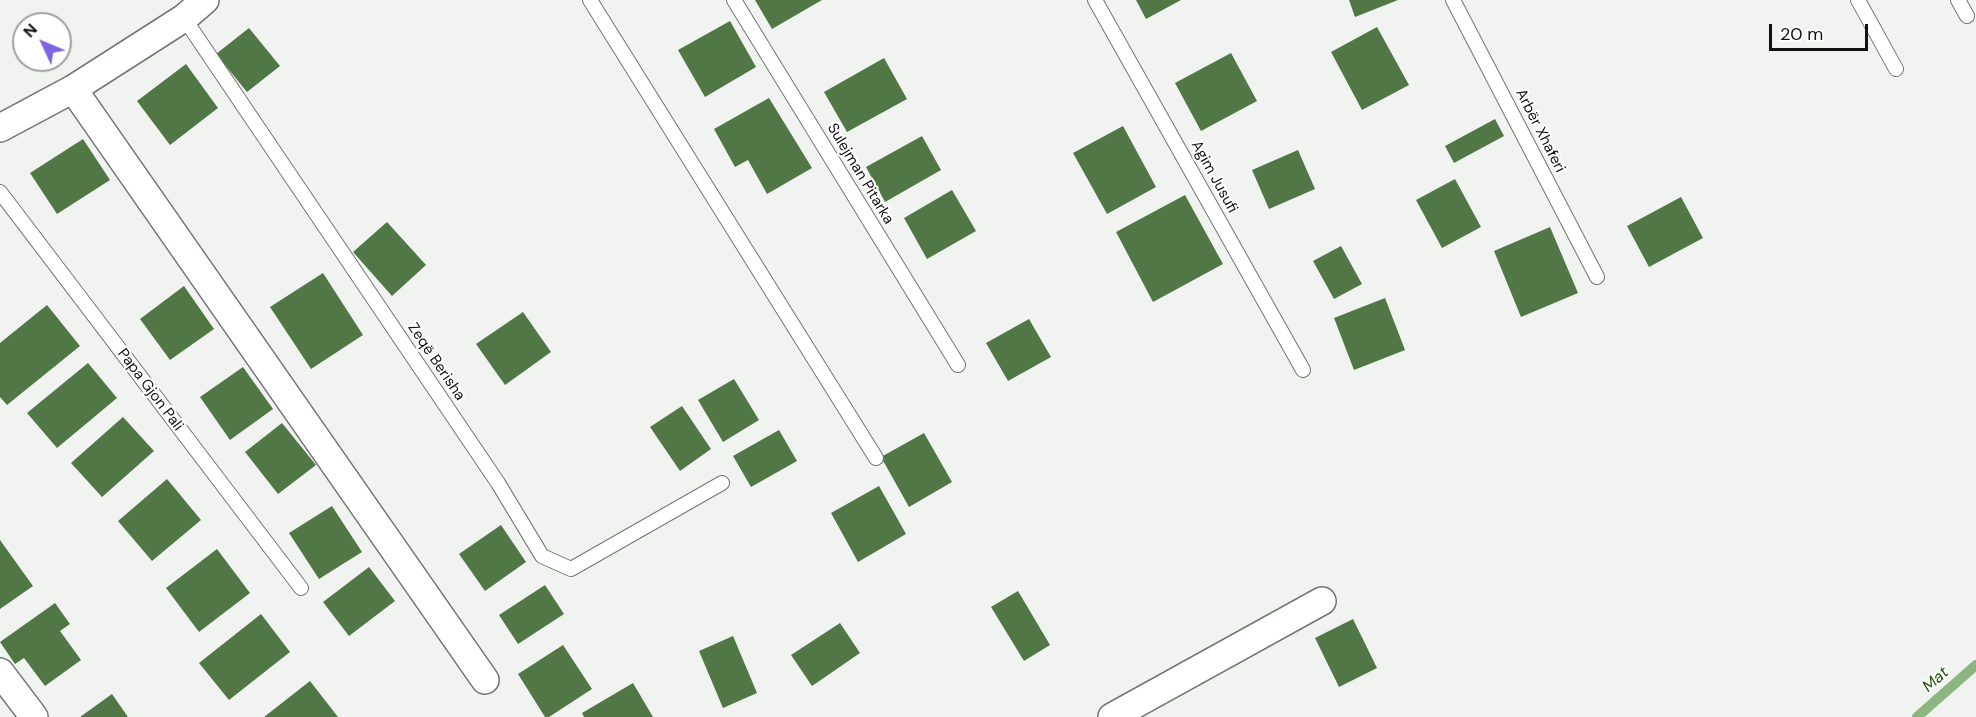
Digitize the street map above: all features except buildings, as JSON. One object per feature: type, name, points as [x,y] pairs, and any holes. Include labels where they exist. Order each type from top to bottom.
[{"type":"street","points":[[0,128],[73,90],[186,9],[205,0]]},
{"type":"street","points":[[73,90],[485,680]]},
{"type":"street","points":[[1112,717],[1322,601]]},
{"type":"street","points":[[0,672],[34,717]]},
{"type":"lane","points":[[590,0],[876,459]]},
{"type":"lane","name":"Sulejman Pitarka","points":[[734,0],[958,365]]},
{"type":"lane","name":"Agim Jusufi","points":[[1095,0],[1304,370]]},
{"type":"lane","name":"Arbër Xhaferi","points":[[1453,0],[1597,277]]},
{"type":"lane","points":[[1858,0],[1896,69]]},
{"type":"lane","points":[[1958,0],[1967,16]]},
{"type":"lane","name":"Zeqë Berisha","points":[[186,9],[498,483],[542,555],[571,569],[722,483]]},
{"type":"lane","name":"Papa Gjon Pali","points":[[0,192],[301,588]]},
{"type":"waterway","name":"Mat","points":[[1917,717],[1976,665]]}]
